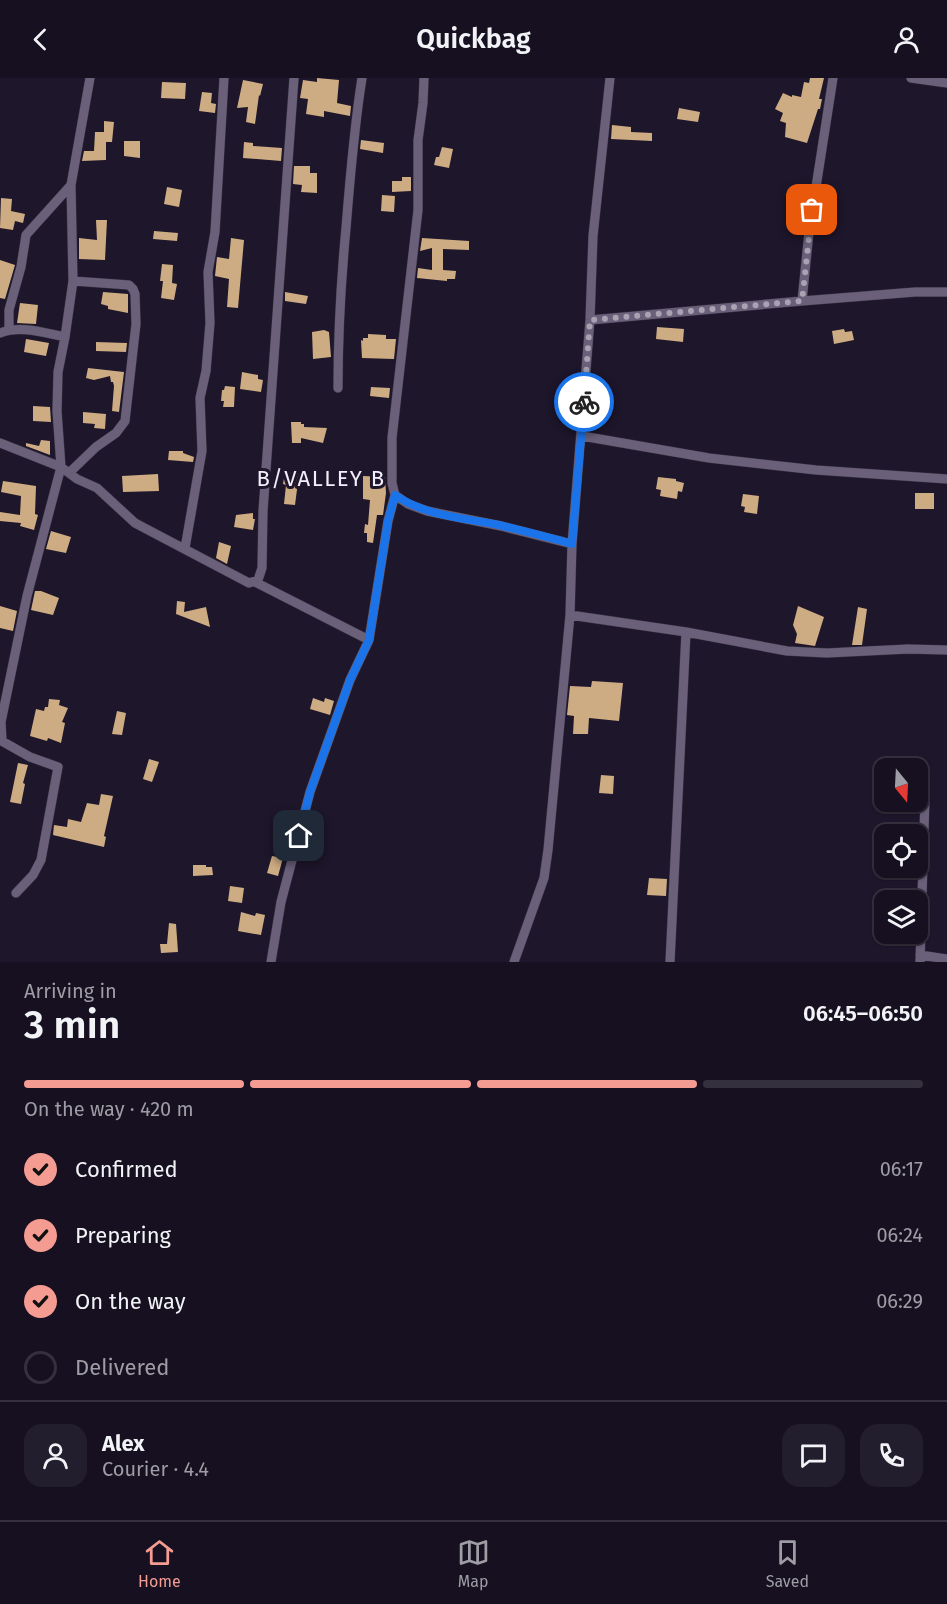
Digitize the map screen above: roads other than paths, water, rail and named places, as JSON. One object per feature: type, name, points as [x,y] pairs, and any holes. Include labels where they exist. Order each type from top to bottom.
[{"type":"street","points":[[16,893],[33,875],[41,860],[58,767],[30,757],[1,740],[1,722],[27,596],[65,470],[57,411],[58,372],[66,337],[73,281],[71,185],[90,78]]},
{"type":"street","points":[[185,548],[201,451],[200,398],[206,371],[210,323],[208,272],[215,232],[224,78]]},
{"type":"street","points":[[255,582],[262,568],[264,488],[294,78]]},
{"type":"street","points":[[338,388],[344,254],[353,146],[362,78]]},
{"type":"street","points":[[270,962],[281,902],[310,792],[350,680],[369,640],[388,521],[395,495],[392,483],[393,438],[418,210],[418,140],[424,78]]},
{"type":"street","points":[[514,962],[544,878],[570,615],[572,544],[590,320],[593,236],[610,78]]},
{"type":"street","points":[[802,301],[809,232],[833,78]]},
{"type":"street","points":[[911,78],[947,83]]},
{"type":"street","points":[[66,337],[20,329],[5,332],[21,267],[26,235],[71,185]]},
{"type":"street","points":[[65,470],[116,432],[125,421],[136,324],[135,294],[129,285],[73,281]]},
{"type":"street","points":[[590,320],[915,292],[947,292]]},
{"type":"street","points":[[582,435],[709,458],[816,470],[947,479]]},
{"type":"street","points":[[0,443],[65,470],[97,488],[135,523],[185,548],[207,562],[249,583],[255,582],[369,640]]},
{"type":"street","points":[[395,495],[408,504],[427,511],[572,544]]},
{"type":"street","points":[[570,615],[686,632],[787,651],[827,653],[908,649],[947,650]]},
{"type":"street","points":[[670,962],[686,632]]},
{"type":"street","points":[[925,812],[920,959],[947,959]]},
{"type":"district","name":"B/VALLEY B","points":[[321,478]]}]
